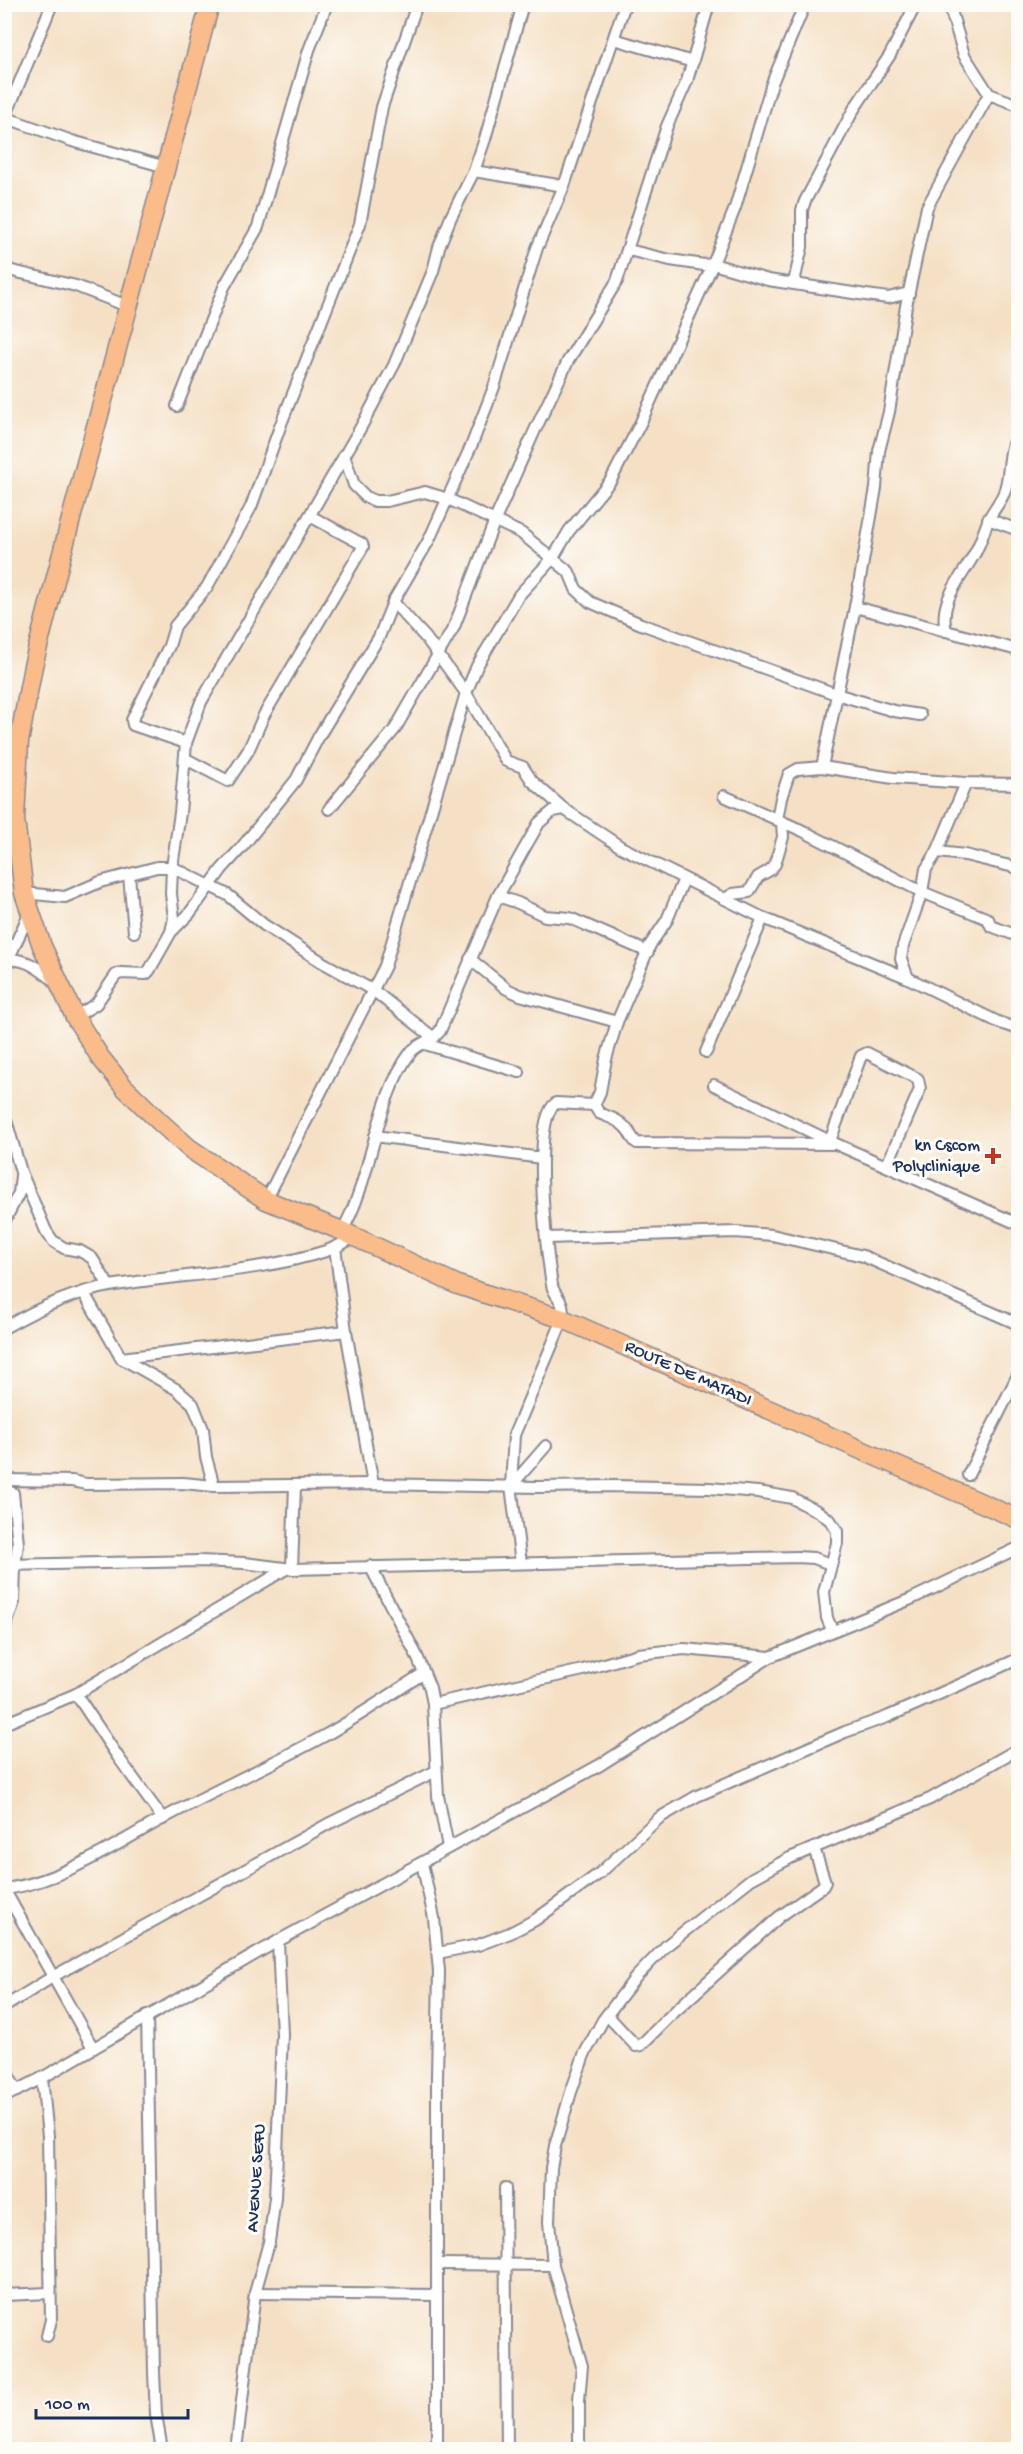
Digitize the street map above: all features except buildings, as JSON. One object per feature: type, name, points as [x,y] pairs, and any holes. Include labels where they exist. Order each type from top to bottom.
[{"type":"highway","name":"ROUTE DE MATADI","points":[[210,4],[127,306],[33,666],[19,742],[10,837],[30,912],[58,983],[75,1017],[106,1065],[124,1087],[153,1115],[189,1148],[266,1200],[344,1239],[458,1285],[563,1319],[1018,1519]]},
{"type":"street","points":[[52,4],[5,118],[72,141],[166,167]]},
{"type":"street","points":[[177,406],[224,287],[258,227],[309,50],[327,4]]},
{"type":"street","points":[[186,743],[142,729],[133,725],[132,720],[169,646],[175,626],[214,575],[237,536],[265,471],[281,424],[360,224],[382,107],[417,4]]},
{"type":"street","points":[[171,932],[174,918],[171,894],[172,867],[186,743],[201,702],[310,516],[394,365],[433,271],[439,247],[451,217],[474,171],[523,4]]},
{"type":"street","points":[[75,1017],[96,1004],[116,975],[121,973],[146,974],[171,932],[296,780],[379,637],[393,602],[415,566],[448,499],[491,395],[537,248],[564,186],[625,4]]},
{"type":"street","points":[[329,809],[395,729],[454,627],[495,520],[568,361],[617,281],[667,126],[693,62],[709,4]]},
{"type":"street","points":[[266,1200],[385,966],[466,693],[477,666],[519,595],[553,558],[569,531],[614,475],[713,264],[735,208],[772,83],[805,4]]},
{"type":"street","points":[[794,282],[802,247],[802,210],[854,109],[890,55],[916,4]]},
{"type":"street","points":[[949,4],[959,44],[989,94],[1018,105]]},
{"type":"street","points":[[614,39],[693,62]]},
{"type":"street","points":[[822,767],[855,607],[876,488],[879,451],[889,412],[909,293],[927,207],[989,94]]},
{"type":"street","points":[[474,171],[564,186]]},
{"type":"street","points":[[628,250],[670,260],[704,265],[713,264],[768,280],[794,282],[888,298],[909,293]]},
{"type":"street","points":[[4,269],[76,286],[127,306]]},
{"type":"street","points":[[946,631],[945,608],[959,575],[976,550],[988,519],[1004,494],[1013,446],[1018,435]]},
{"type":"street","points":[[344,455],[354,485],[366,497],[375,501],[387,501],[424,492],[448,499],[495,520],[521,533],[553,558],[569,572],[576,589],[590,602],[641,624],[836,694],[894,711],[920,715]]},
{"type":"street","points":[[186,759],[228,780],[248,752],[264,715],[363,548],[362,544],[310,516]]},
{"type":"street","points":[[988,519],[1018,530]]},
{"type":"street","points":[[393,602],[426,638],[466,693],[506,761],[524,767],[532,781],[564,809],[621,846],[763,918],[908,978],[1018,1029]]},
{"type":"street","points":[[855,607],[1018,650]]},
{"type":"street","points":[[725,899],[734,894],[749,892],[758,877],[772,868],[783,837],[779,821],[781,798],[789,774],[798,769],[822,767],[893,778],[1018,784]]},
{"type":"street","points":[[908,978],[903,969],[902,954],[922,892],[926,869],[937,852],[966,783]]},
{"type":"street","points":[[724,796],[803,831],[922,892],[988,919],[991,926],[1018,936]]},
{"type":"street","points":[[373,1484],[346,1331],[344,1239],[375,1136],[401,1067],[412,1050],[430,1041],[440,1031],[498,896],[539,823],[553,811],[564,809]]},
{"type":"street","points":[[937,852],[1018,868]]},
{"type":"street","points":[[24,893],[65,897],[100,882],[157,867],[172,867],[228,896],[264,925],[290,942],[374,991],[430,1041],[519,1072]]},
{"type":"street","points":[[129,875],[134,932]]},
{"type":"street","points":[[594,1105],[600,1092],[606,1059],[617,1022],[653,939],[667,920],[684,879]]},
{"type":"street","points":[[498,896],[545,916],[570,918],[648,952]]},
{"type":"street","points":[[30,912],[6,960],[26,962],[58,983]]},
{"type":"street","points":[[706,1052],[763,918]]},
{"type":"street","points":[[471,959],[507,989],[520,995],[617,1022]]},
{"type":"street","points":[[833,1142],[861,1056],[867,1053],[918,1078],[920,1083],[920,1089],[887,1165]]},
{"type":"street","points":[[714,1085],[833,1142],[1018,1223]]},
{"type":"street","points":[[521,1563],[511,1486],[513,1443],[517,1424],[563,1319],[561,1304],[552,1283],[543,1204],[542,1158],[546,1114],[552,1106],[559,1102],[594,1105]]},
{"type":"street","points":[[594,1105],[599,1113],[626,1128],[637,1143],[833,1142]]},
{"type":"street","points":[[4,1113],[21,1172],[46,1231],[64,1248],[80,1251],[92,1258],[109,1286]]},
{"type":"street","points":[[375,1136],[542,1158]]},
{"type":"street","points":[[4,1222],[19,1193],[21,1172]]},
{"type":"street","points":[[548,1238],[736,1232],[772,1235],[863,1256],[1018,1324]]},
{"type":"street","points":[[4,1328],[20,1319],[84,1293],[109,1286],[258,1266],[344,1239]]},
{"type":"street","points":[[84,1293],[121,1358],[176,1389],[193,1404],[200,1416],[206,1457],[214,1486]]},
{"type":"street","points":[[121,1358],[346,1331]]},
{"type":"street","points":[[968,1475],[1018,1375]]},
{"type":"street","points":[[511,1486],[546,1446]]},
{"type":"street","points":[[4,1480],[72,1480],[86,1484],[183,1483],[214,1486],[373,1484],[710,1488],[758,1492],[792,1498],[819,1512],[835,1526],[837,1543],[824,1592],[827,1618],[832,1630]]},
{"type":"street","points":[[289,1569],[295,1486]]},
{"type":"street","points":[[4,1490],[13,1493],[18,1544],[10,1565],[14,1602],[4,1631]]},
{"type":"street","points":[[4,2097],[42,2078],[278,1941],[600,1765],[770,1657],[911,1599],[1018,1548]]},
{"type":"street","points":[[10,1565],[200,1561],[244,1563],[289,1569],[797,1557],[813,1558],[830,1564]]},
{"type":"street","points":[[370,1566],[424,1673],[434,1704],[438,1797],[448,1847]]},
{"type":"street","points":[[4,1724],[76,1694],[289,1569]]},
{"type":"street","points":[[434,1704],[662,1650],[684,1649],[770,1657]]},
{"type":"street","points":[[438,1953],[478,1945],[510,1933],[535,1920],[600,1873],[659,1818],[697,1796],[845,1731],[887,1717],[1018,1659]]},
{"type":"street","points":[[93,2048],[4,1889],[18,1887],[60,1872],[99,1855],[163,1819],[324,1736],[424,1673]]},
{"type":"street","points":[[76,1694],[117,1758],[163,1819]]},
{"type":"street","points":[[579,2450],[582,2366],[553,2265],[549,2197],[555,2146],[585,2055],[607,2014],[646,1965],[667,1945],[752,1879],[813,1848],[930,1799],[1018,1749]]},
{"type":"street","points":[[4,2007],[54,1976],[328,1824],[436,1771]]},
{"type":"street","points":[[607,2014],[636,2046],[642,2045],[672,2014],[779,1917],[824,1886],[825,1882],[813,1848]]},
{"type":"street","points":[[422,1863],[434,1918],[438,1953],[437,2450]]},
{"type":"street","name":"AVENUE SEFU","points":[[237,2450],[255,2293],[269,2242],[275,2198],[282,2035],[278,1941]]},
{"type":"street","points":[[147,2016],[154,2373],[158,2448]]},
{"type":"street","points":[[4,2068],[17,2091]]},
{"type":"street","points":[[42,2078],[48,2136],[51,2320],[47,2336]]},
{"type":"street","points":[[506,2188],[507,2450]]},
{"type":"street","points":[[438,2264],[553,2265]]},
{"type":"street","points":[[4,2295],[50,2293]]},
{"type":"street","points":[[255,2293],[436,2295]]},
{"type":"place","name":"kn Cscom Polyclinique","points":[[993,1156]]}]
